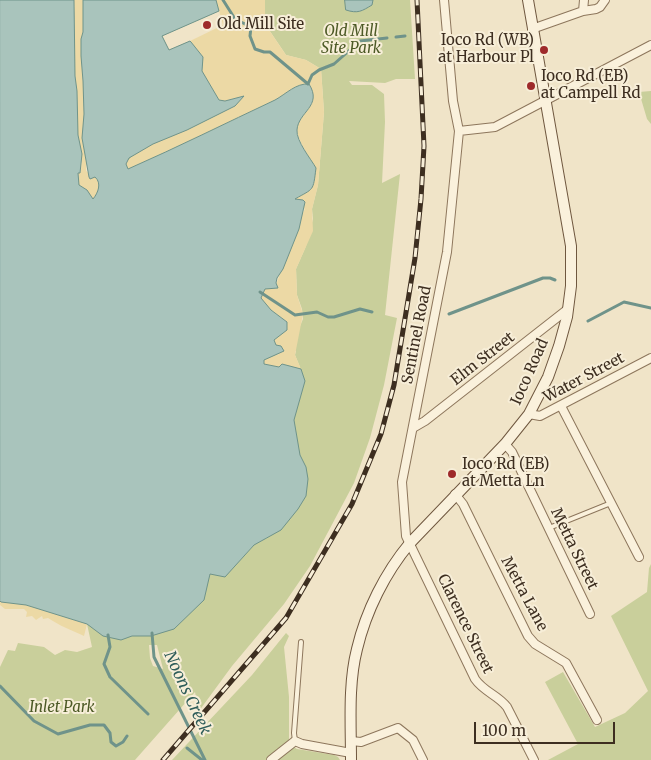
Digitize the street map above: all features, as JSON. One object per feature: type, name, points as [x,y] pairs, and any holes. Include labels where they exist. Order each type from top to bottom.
[{"type":"main road","name":"Ioco Road","points":[[351,757],[352,688],[356,650],[379,590],[410,543],[505,444],[529,414],[548,377],[568,309],[571,286],[571,246],[528,0]]},
{"type":"street","name":"Sentinel Road","points":[[410,543],[406,536],[402,482],[447,252],[459,131],[452,101],[444,0]]},
{"type":"street","points":[[583,11],[584,0]]},
{"type":"street","points":[[532,29],[583,11],[596,9],[605,0]]},
{"type":"street","points":[[459,131],[495,126],[651,45]]},
{"type":"street","name":"Elm Street","points":[[413,428],[425,421],[568,309]]},
{"type":"street","name":"Water Street","points":[[529,414],[540,416],[651,358]]},
{"type":"street","points":[[561,406],[638,558]]},
{"type":"street","name":"Metta Street","points":[[505,444],[512,452],[590,614]]},
{"type":"street","name":"Metta Lane","points":[[456,494],[528,636],[535,644],[566,664],[598,720]]},
{"type":"street","name":"Clarence Street","points":[[410,543],[475,679],[479,685],[502,700],[534,760]]},
{"type":"street","points":[[351,742],[361,742],[398,728],[413,740],[424,760]]},
{"type":"street","points":[[271,760],[296,742],[351,757]]},
{"type":"lane","points":[[549,528],[611,503]]},
{"type":"lane","points":[[296,742],[294,733],[301,642]]},
{"type":"green space","points":[[53,0],[74,0],[78,135],[82,154],[80,173],[78,173],[79,185],[87,190],[93,199],[99,185],[95,177],[90,179],[89,177],[82,138],[84,114],[81,56],[83,0],[216,0],[219,11],[162,36],[169,50],[190,41],[203,57],[202,71],[219,100],[225,101],[244,96],[226,111],[213,118],[136,154],[126,164],[128,169],[247,114],[294,88],[308,84],[313,90],[312,102],[300,121],[297,134],[302,147],[316,168],[313,185],[309,191],[295,199],[305,202],[299,229],[283,269],[277,278],[278,288],[265,289],[261,298],[271,310],[287,322],[287,330],[274,340],[276,345],[281,346],[284,351],[263,362],[264,364],[279,367],[281,365],[283,501],[265,539],[270,536],[287,502],[285,365],[300,367],[295,355],[296,351],[292,348],[292,340],[303,319],[297,295],[296,269],[306,246],[313,219],[312,209],[318,185],[324,112],[321,69],[306,60],[286,55],[265,24],[264,0],[410,0],[415,79],[396,79],[385,83],[349,81],[352,85],[372,85],[384,94],[385,122],[382,183],[400,174],[385,315],[397,318],[384,385],[370,438],[354,483],[310,566],[284,604],[232,666],[199,711],[195,692],[135,760],[0,760],[0,667],[8,650],[15,651],[18,643],[44,647],[55,655],[65,650],[77,652],[92,647],[87,624],[26,605],[0,601],[0,401],[27,434],[57,492],[57,541],[89,575],[99,603],[115,617],[172,590],[214,554],[234,520],[228,477],[205,440],[200,417],[163,389],[120,370],[89,331],[50,259],[48,239],[34,213],[40,198],[61,216],[84,230],[99,220],[102,203],[111,189],[121,182],[145,183],[157,188],[190,211],[192,251],[201,263],[223,254],[232,265],[227,276],[237,284],[233,277],[237,260],[227,251],[200,251],[197,230],[200,214],[193,203],[180,197],[151,177],[173,162],[183,162],[212,166],[224,177],[212,163],[176,157],[144,172],[125,172],[114,177],[109,182],[97,206],[94,217],[88,223],[80,221],[55,201],[46,191],[62,169],[69,152],[62,117],[61,90],[52,13]],"holes":[[[253,546],[241,559],[210,574],[209,577],[157,616],[100,633],[93,628],[154,609],[213,565]],[[149,645],[157,645],[163,669],[153,666]]]},
{"type":"green space","points":[[651,91],[651,124],[647,119],[639,92]]},
{"type":"green space","points":[[651,564],[651,760],[548,760],[578,744],[545,682],[563,672],[595,727],[625,713],[648,691],[611,616],[647,592]]},
{"type":"green space","points":[[286,633],[289,636],[284,647],[289,697],[289,744],[297,749],[334,755],[340,760],[172,760],[252,675]]},
{"type":"sand","points":[[74,0],[83,0],[81,56],[84,114],[82,138],[86,171],[98,179],[99,182],[98,190],[93,200],[79,189],[78,173],[81,171],[82,154],[78,135]]},
{"type":"sand","points":[[216,0],[265,0],[265,24],[286,55],[306,60],[321,69],[324,112],[318,185],[312,209],[313,231],[296,269],[297,295],[303,314],[295,355],[301,369],[282,364],[279,367],[264,364],[264,360],[279,354],[274,340],[287,322],[271,310],[261,298],[265,289],[276,289],[305,209],[294,200],[300,196],[314,165],[301,143],[297,131],[300,122],[312,103],[294,88],[247,114],[128,169],[126,164],[147,146],[197,125],[235,106],[236,98],[225,101],[219,100],[202,71],[203,57],[190,41],[223,25]]},
{"type":"sand","points":[[0,601],[26,605],[87,624],[84,636],[48,618],[43,619],[42,616],[36,620],[32,616],[26,617],[27,612],[24,609],[5,609],[0,605]]},
{"type":"water","points":[[0,0],[74,0],[78,135],[82,154],[80,173],[78,173],[79,185],[87,190],[93,199],[99,185],[95,177],[90,179],[89,177],[82,138],[84,114],[81,56],[83,0],[216,0],[219,11],[162,36],[169,50],[191,42],[203,57],[202,71],[219,100],[225,101],[244,96],[235,106],[187,130],[153,144],[129,158],[126,164],[128,169],[275,100],[295,87],[309,84],[313,92],[312,103],[298,124],[297,134],[316,168],[313,185],[309,191],[295,199],[305,202],[299,229],[283,269],[277,278],[278,288],[265,289],[261,298],[271,310],[287,322],[287,330],[274,340],[276,345],[281,346],[284,351],[264,360],[264,364],[279,367],[282,364],[301,369],[305,381],[294,420],[300,455],[306,467],[308,479],[306,496],[281,530],[254,545],[225,577],[210,574],[204,600],[174,629],[151,636],[132,636],[121,640],[103,636],[87,624],[26,605],[0,601]]},
{"type":"water","points":[[345,0],[373,0],[372,5],[357,12],[346,10]]},
{"type":"waterway","points":[[223,0],[235,19],[251,27],[250,36],[255,49],[270,52],[308,84],[312,75],[334,64],[360,41],[387,38]]},
{"type":"waterway","points":[[396,37],[405,36]]},
{"type":"waterway","points":[[449,314],[543,278],[555,280]]},
{"type":"waterway","points":[[260,292],[295,315],[317,312],[328,317],[334,317],[360,309],[372,312]]},
{"type":"waterway","points":[[588,321],[624,302],[651,308]]},
{"type":"waterway","name":"Noons Creek","points":[[152,633],[154,657],[205,760]]},
{"type":"waterway","points":[[108,635],[110,647],[104,664],[110,677],[148,714]]},
{"type":"waterway","points":[[0,686],[34,721],[58,734],[90,725],[104,725],[110,733],[111,742],[116,746],[123,742],[127,736]]},
{"type":"waterway","points":[[187,748],[202,760]]},
{"type":"railway","points":[[163,760],[286,618],[352,504],[381,434],[394,385],[415,258],[421,199],[424,146],[417,0]]},
{"type":"place","name":"Old Mill Site","points":[[207,25]]},
{"type":"place","name":"Ioco Rd (WB) at Harbour Pl","points":[[544,50]]},
{"type":"place","name":"Ioco Rd (EB) at Campell Rd","points":[[531,86]]},
{"type":"place","name":"Ioco Rd (EB) at Metta Ln","points":[[452,474]]},
{"type":"park label","name":"Old Mill Site Park","points":[[351,40]]},
{"type":"park label","name":"Inlet Park","points":[[62,708]]}]
